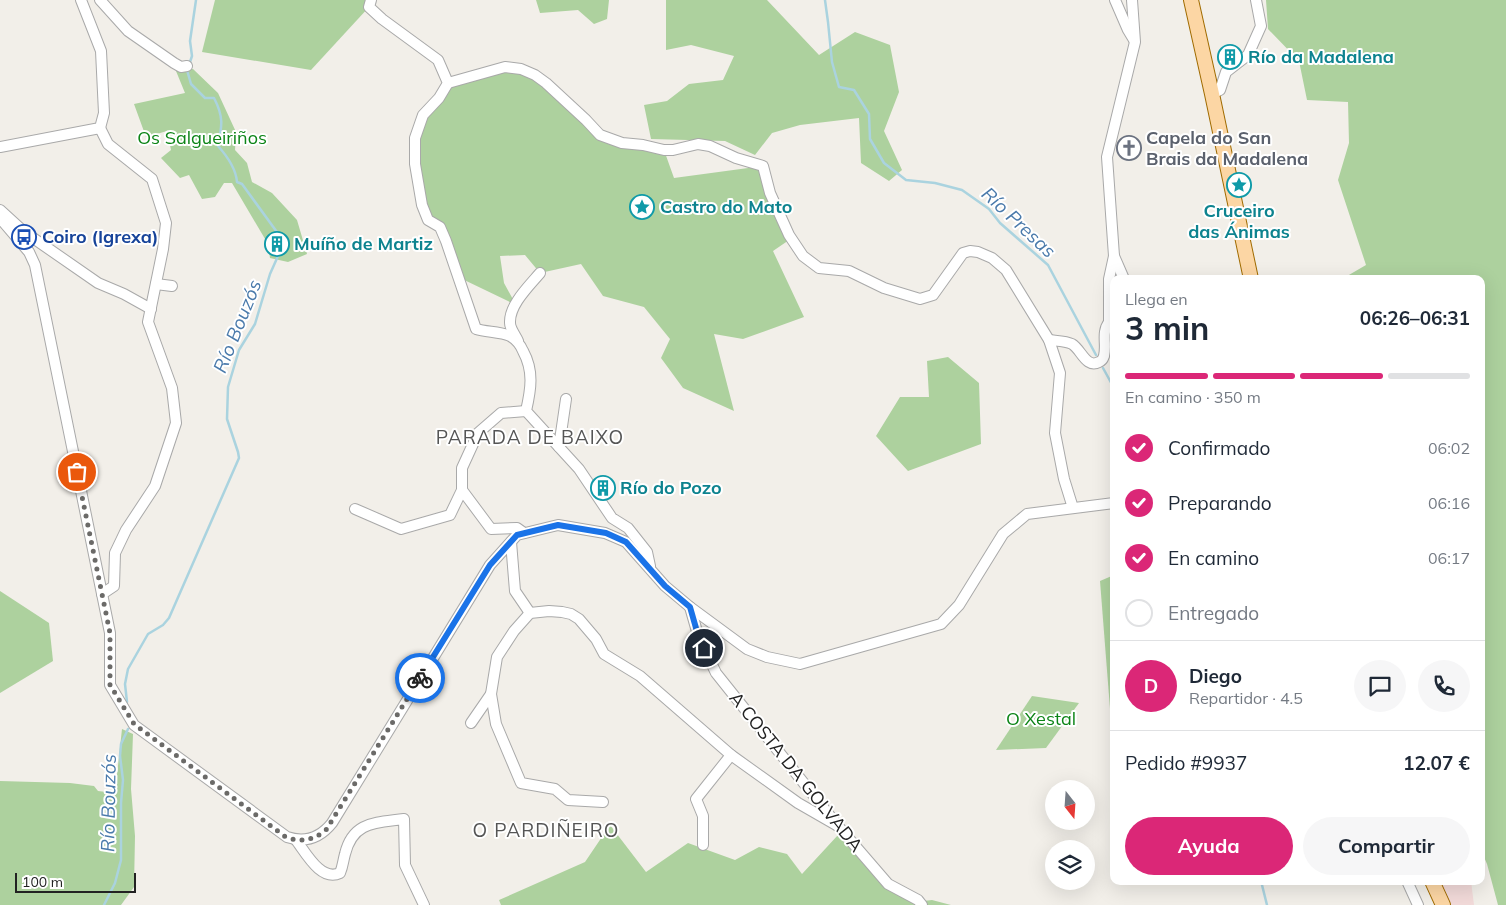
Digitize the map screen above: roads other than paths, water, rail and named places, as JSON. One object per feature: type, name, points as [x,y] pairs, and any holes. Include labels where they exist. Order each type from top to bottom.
[{"type":"main road","points":[[1191,0],[1250,275]]},
{"type":"main road","points":[[1434,885],[1443,905]]},
{"type":"street","points":[[81,0],[101,51],[104,113],[100,128],[108,144],[152,179],[166,223],[163,249],[148,322],[172,388],[176,423],[155,486],[126,530],[115,553],[114,586],[102,594]]},
{"type":"street","points":[[100,0],[128,31],[174,63],[182,67],[187,66]]},
{"type":"street","points":[[371,0],[369,7],[382,19],[438,60],[448,82]]},
{"type":"street","points":[[1115,0],[1135,42]]},
{"type":"street","points":[[1050,340],[1074,345],[1088,362],[1097,363],[1104,357],[1104,334],[1109,322],[1109,279],[1114,256],[1107,158],[1135,42],[1132,0]]},
{"type":"street","points":[[1212,94],[1220,90],[1226,72],[1248,55],[1261,26],[1256,0]]},
{"type":"street","points":[[518,342],[509,335],[476,329],[440,227],[428,220],[422,205],[415,164],[415,138],[423,115],[439,98],[448,82],[504,67],[521,69],[534,75],[546,83],[600,135],[622,144],[643,145],[664,150],[673,150],[698,144],[710,146],[736,158],[762,166],[770,193],[789,235],[803,256],[819,268],[849,271],[884,288],[920,299],[933,295],[963,253],[970,251],[978,252],[992,258],[1006,270],[1050,340],[1060,373],[1055,433],[1064,479],[1073,508]]},
{"type":"street","points":[[0,147],[100,128]]},
{"type":"street","points":[[0,210],[23,231],[98,283],[124,294],[151,309]]},
{"type":"street","points":[[0,218],[29,252],[35,265],[110,633],[110,685],[134,724],[287,838],[296,840],[312,838],[320,835],[332,823],[490,565],[517,535],[558,525],[606,533],[626,542],[665,586],[747,649],[767,657],[800,664],[941,624],[959,605],[1003,534],[1027,514],[1110,503]]},
{"type":"street","points":[[1114,256],[1122,275]]},
{"type":"street","points":[[526,411],[532,377],[529,360],[510,324],[512,311],[522,294],[540,273]]},
{"type":"street","points":[[156,284],[172,286]]},
{"type":"street","points":[[559,447],[566,399]]},
{"type":"street","points":[[526,411],[579,469],[612,518],[628,528],[647,552],[651,568]]},
{"type":"street","points":[[355,508],[401,529],[450,514],[462,490],[462,468],[478,433],[501,413],[526,411]]},
{"type":"street","points":[[462,490],[491,529],[517,528],[524,533]]},
{"type":"street","points":[[511,542],[515,591],[530,612]]},
{"type":"street","name":"A COSTA DA GOLVADA","points":[[690,607],[698,635],[716,673],[838,826],[888,884],[918,900],[922,905]]},
{"type":"street","points":[[603,802],[568,800],[554,789],[521,783],[496,724],[491,694],[497,657],[514,631],[530,612],[562,612],[571,614],[579,619],[596,638],[604,654],[640,676],[731,754],[798,803],[838,826]]},
{"type":"street","points":[[471,723],[491,694]]},
{"type":"street","points":[[703,845],[703,816],[696,799],[731,754]]},
{"type":"street","points":[[296,840],[318,868],[327,874],[335,876],[340,873],[348,844],[358,828],[373,823],[404,819],[405,865],[424,905]]},
{"type":"street","points":[[1409,885],[1418,905]]},
{"type":"waterway","name":"Río Bouzós","points":[[189,65],[192,56],[190,41],[196,0]]},
{"type":"waterway","name":"Río Presas","points":[[825,0],[832,62],[839,87],[854,90],[869,114],[870,139],[884,163],[906,180],[935,183],[962,190],[989,209],[1000,223],[1048,265],[1096,355]]},
{"type":"waterway","name":"Río Bouzós","points":[[127,702],[125,684],[128,669],[148,634],[163,625],[169,618],[239,458],[227,419],[228,387],[239,350],[255,324],[270,274],[282,247],[282,239],[242,184],[237,182],[231,163],[218,146],[221,122],[214,98],[205,98],[191,84],[187,70]]},
{"type":"waterway","name":"Río Presas","points":[[1103,368],[1110,381]]},
{"type":"waterway","name":"Río Bouzós","points":[[104,905],[115,883],[121,860],[123,780],[120,756],[121,744],[128,729]]},
{"type":"waterway","name":"Río Presas","points":[[1262,885],[1267,905]]},
{"type":"place","name":"Río da Madalena","points":[[1230,57]]},
{"type":"place","name":"Capela do San Brais da Madalena","points":[[1129,148]]},
{"type":"place","name":"Cruceiro das Ánimas","points":[[1239,185]]},
{"type":"place","name":"Castro do Mato","points":[[642,207]]},
{"type":"place","name":"Coiro (Igrexa)","points":[[24,237]]},
{"type":"place","name":"Muíño de Martiz","points":[[277,244]]},
{"type":"place","name":"Río do Pozo","points":[[603,488]]},
{"type":"district","name":"PARADA DE BAIXO","points":[[530,437]]},
{"type":"district","name":"O PARDIÑEIRO","points":[[546,830]]},
{"type":"park label","name":"Os Salgueiriños","points":[[202,138]]},
{"type":"park label","name":"O Xestal","points":[[1041,719]]}]
